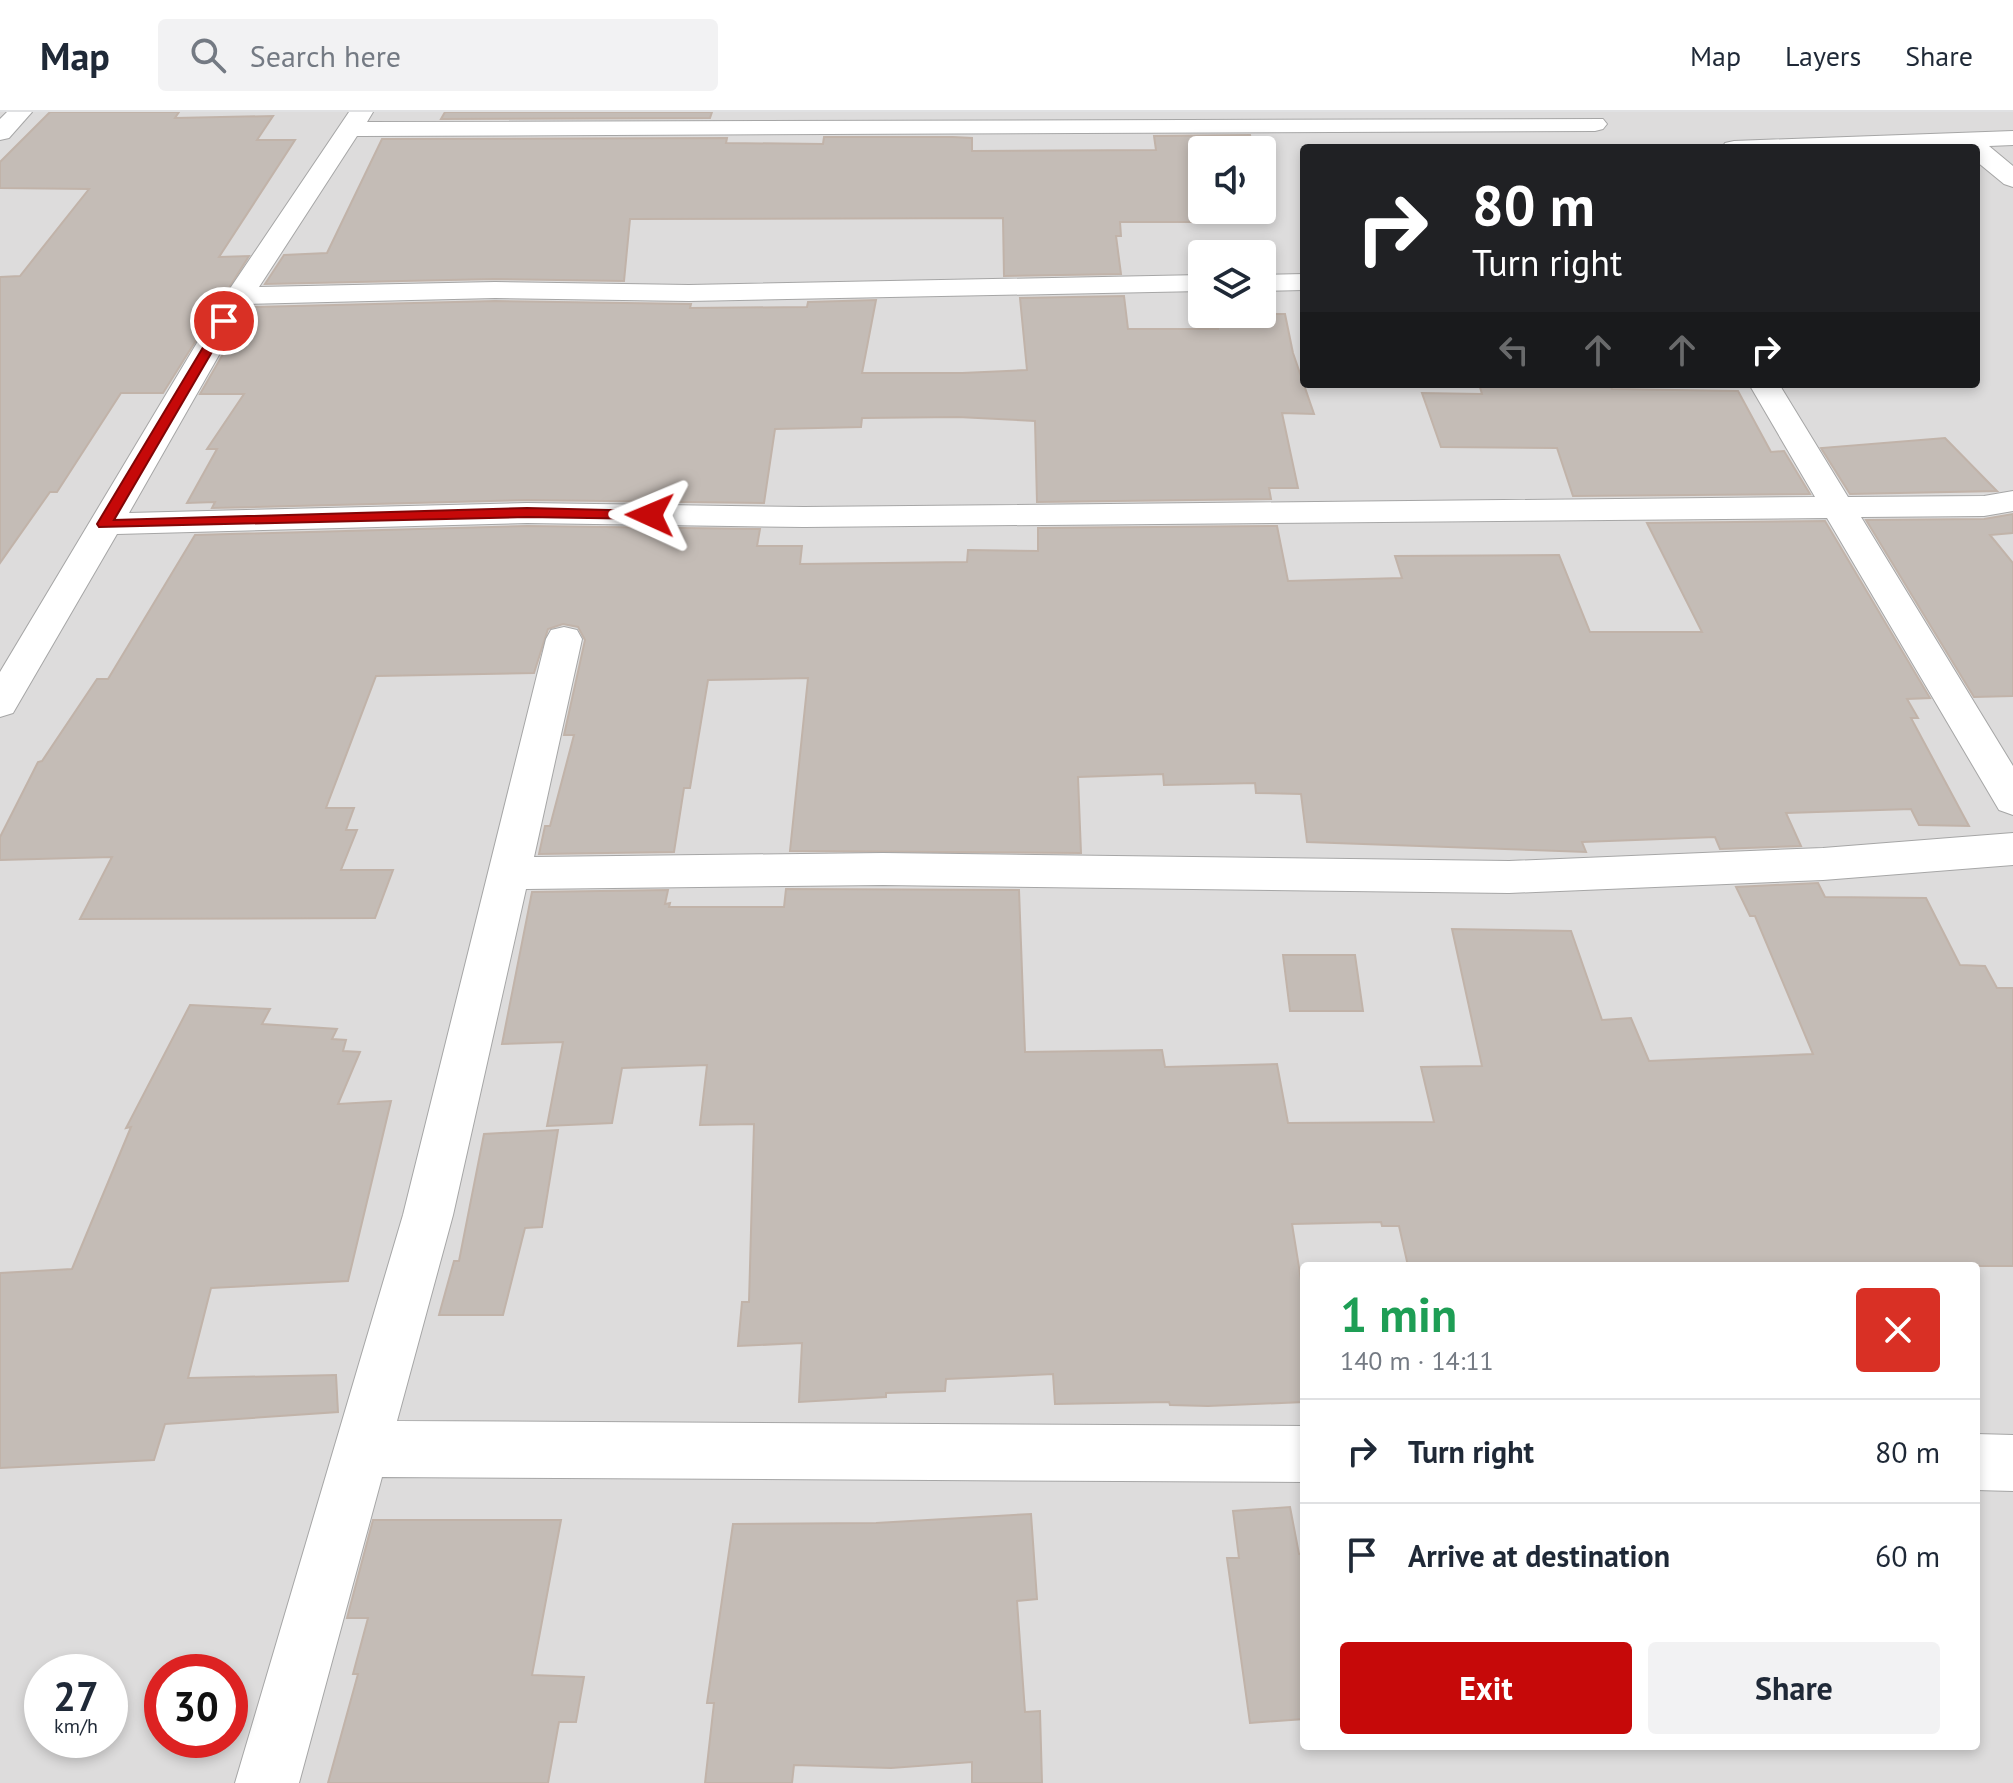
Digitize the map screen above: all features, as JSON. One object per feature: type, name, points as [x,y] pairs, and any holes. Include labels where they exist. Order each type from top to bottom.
[{"type":"street","points":[[0,133],[20,112]]},
{"type":"street","points":[[0,704],[239,296],[357,121],[1269,119],[1597,125]]},
{"type":"street","points":[[1946,121],[1971,144]]},
{"type":"street","points":[[1978,144],[2013,138]]},
{"type":"street","points":[[1980,152],[2013,179]]},
{"type":"street","points":[[1276,283],[1300,282]]},
{"type":"street","points":[[239,296],[495,290],[689,293],[1188,283]]},
{"type":"street","points":[[1766,388],[2013,800]]},
{"type":"street","points":[[104,524],[527,513],[820,517],[1984,506],[2013,501]]},
{"type":"street","points":[[267,1783],[428,1215],[564,639]]},
{"type":"street","points":[[508,873],[883,869],[1509,877],[1823,864],[2013,849]]},
{"type":"street","points":[[362,1449],[1300,1454]]},
{"type":"street","points":[[1980,1462],[2013,1463]]},
{"type":"shaded area","points":[[0,112],[2013,112],[2013,1783],[0,1783]]},
{"type":"building","points":[[50,112],[179,112],[175,118],[273,116],[257,140],[295,140],[219,257],[249,256],[163,393],[121,393],[57,492],[50,492],[0,563],[0,277],[20,276],[89,189],[0,188],[0,162]]},
{"type":"building","points":[[445,112],[712,112],[710,118],[441,119]]},
{"type":"building","points":[[1250,135],[1250,136],[1188,136],[1188,222],[1120,222],[1121,236],[1116,236],[1121,274],[1004,276],[1003,218],[630,219],[624,281],[495,279],[265,284],[284,255],[327,253],[382,139],[727,138],[726,143],[823,144],[824,137],[953,137],[972,138],[972,151],[1156,150],[1154,136]]},
{"type":"building","points":[[1124,296],[1128,329],[1276,328],[1276,314],[1285,314],[1300,373],[1300,388],[1305,388],[1314,414],[1282,413],[1298,488],[1269,488],[1271,499],[1037,502],[1035,421],[958,417],[862,418],[861,427],[775,429],[764,503],[527,500],[212,508],[215,502],[187,503],[217,449],[207,449],[244,394],[200,394],[250,307],[495,301],[691,304],[690,308],[807,307],[808,302],[876,300],[862,373],[1027,370],[1020,298]]},
{"type":"building","points":[[1480,388],[1738,391],[1771,452],[1784,451],[1810,494],[1573,496],[1557,448],[1441,447],[1422,393],[1482,394]]},
{"type":"building","points":[[1945,438],[1997,491],[1850,494],[1821,448]]},
{"type":"building","points":[[2013,514],[2013,533],[1990,535],[2013,563],[2013,696],[1974,697],[1866,520],[1984,519]]},
{"type":"building","points":[[1825,521],[1930,698],[1907,699],[1918,718],[1911,718],[1969,826],[1919,825],[1911,809],[1786,813],[1801,846],[1720,849],[1715,837],[1582,842],[1586,852],[1307,842],[1301,794],[1256,793],[1255,783],[1164,785],[1163,774],[1078,777],[1081,853],[790,851],[808,678],[708,680],[690,788],[684,788],[674,852],[539,854],[545,826],[550,826],[574,735],[564,735],[585,640],[578,627],[563,624],[548,629],[534,673],[376,676],[326,808],[354,808],[346,830],[357,830],[341,870],[393,870],[375,918],[80,919],[112,857],[0,860],[0,837],[38,762],[42,761],[97,679],[108,679],[195,535],[527,526],[760,529],[757,546],[802,546],[800,564],[967,562],[968,550],[1038,551],[1038,528],[1277,526],[1288,581],[1402,578],[1395,556],[1559,555],[1590,632],[1702,632],[1647,523]]},
{"type":"building","points":[[1818,883],[1825,897],[1926,898],[1960,965],[1985,966],[1997,988],[2013,988],[2013,1266],[1980,1266],[1980,1262],[1407,1262],[1399,1226],[1382,1226],[1381,1222],[1292,1224],[1300,1273],[1300,1402],[1208,1406],[1170,1405],[1169,1402],[1055,1404],[1053,1374],[946,1379],[945,1391],[886,1393],[886,1397],[799,1402],[802,1343],[738,1346],[742,1302],[749,1302],[754,1124],[700,1125],[707,1065],[622,1068],[612,1123],[547,1126],[563,1042],[502,1044],[532,892],[668,890],[665,904],[670,903],[669,907],[784,907],[786,889],[1019,890],[1025,1052],[1162,1050],[1165,1067],[1277,1064],[1288,1123],[1434,1122],[1421,1067],[1482,1066],[1452,929],[1571,931],[1602,1020],[1631,1018],[1649,1061],[1813,1054],[1755,916],[1750,916],[1736,887]]},
{"type":"building","points":[[1283,955],[1355,955],[1363,1011],[1290,1011]]},
{"type":"building","points":[[190,1005],[270,1009],[262,1024],[337,1029],[332,1039],[346,1040],[343,1051],[360,1052],[338,1104],[391,1101],[348,1281],[211,1288],[188,1378],[336,1375],[338,1412],[165,1424],[154,1460],[0,1468],[0,1273],[72,1269],[131,1127],[126,1128]]},
{"type":"building","points":[[558,1130],[542,1227],[525,1228],[503,1315],[439,1315],[454,1261],[459,1261],[484,1134]]},
{"type":"building","points":[[1290,1507],[1300,1554],[1300,1719],[1250,1723],[1227,1558],[1239,1558],[1233,1511]]},
{"type":"building","points":[[1031,1514],[1037,1599],[1017,1601],[1025,1712],[1040,1711],[1042,1783],[972,1783],[972,1762],[891,1768],[794,1765],[792,1783],[705,1783],[714,1703],[707,1703],[733,1524],[876,1523]]},
{"type":"building","points":[[373,1520],[561,1520],[532,1675],[584,1677],[576,1722],[559,1722],[548,1783],[328,1783],[358,1674],[353,1674],[368,1618],[347,1618]]},
{"type":"route","points":[[224,321],[104,524],[527,513],[650,515]]}]
